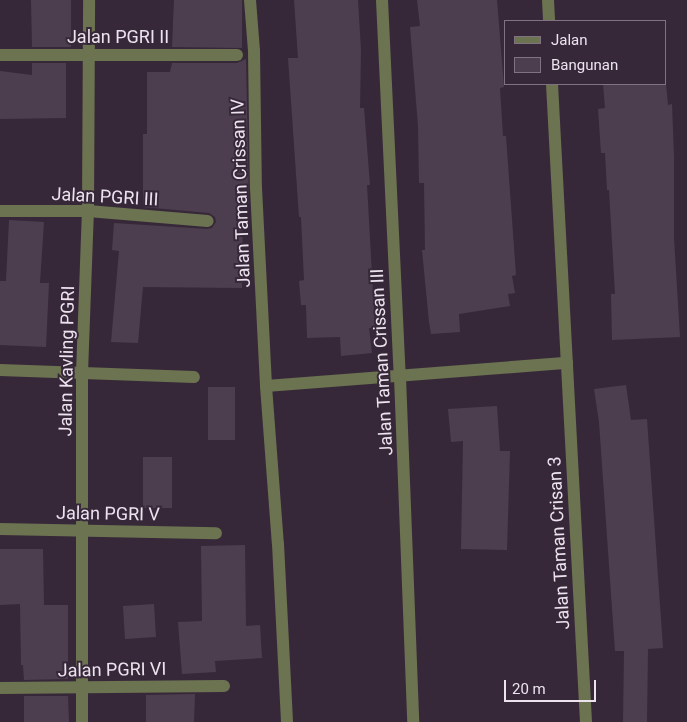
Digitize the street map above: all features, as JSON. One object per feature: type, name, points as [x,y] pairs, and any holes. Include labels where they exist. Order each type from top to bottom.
[{"type":"street","name":"Jalan Kavling PGRI","points":[[82,722],[84,532],[82,373],[88,211],[88,0]]},
{"type":"street","name":"Jalan Taman Crissan IV","points":[[250,0],[254,51],[256,188],[266,386],[278,544],[287,722]]},
{"type":"street","name":"Jalan Taman Crissan III","points":[[382,0],[400,376],[413,722]]},
{"type":"street","points":[[548,0],[549,20]]},
{"type":"street","name":"Jalan PGRI II","points":[[0,55],[88,53],[237,55]]},
{"type":"street","name":"Jalan Taman Crisan 3","points":[[552,85],[586,722]]},
{"type":"street","name":"Jalan PGRI III","points":[[0,211],[88,211],[208,221]]},
{"type":"street","points":[[266,386],[567,363]]},
{"type":"street","points":[[0,370],[194,377]]},
{"type":"street","name":"Jalan PGRI V","points":[[0,529],[216,533]]},
{"type":"street","name":"Jalan PGRI VI","points":[[0,688],[224,686]]},
{"type":"building","points":[[31,0],[71,0],[71,47],[32,47]]},
{"type":"building","points":[[174,0],[242,0],[242,48],[172,47]]},
{"type":"building","points":[[294,0],[358,0],[361,50],[360,108],[364,108],[370,185],[367,185],[375,328],[369,328],[372,353],[341,356],[340,337],[307,338],[306,305],[301,305],[299,281],[304,280],[301,217],[299,217],[288,58],[298,58]]},
{"type":"building","points":[[417,0],[497,0],[504,87],[500,88],[503,136],[506,136],[516,275],[512,276],[515,293],[508,294],[510,306],[459,314],[460,332],[431,334],[429,322],[422,250],[425,250],[424,183],[419,183],[418,126],[410,27],[420,26]]},
{"type":"building","points":[[246,59],[249,203],[243,203],[242,288],[143,287],[138,343],[111,342],[119,251],[112,250],[114,223],[207,229],[212,228],[216,222],[215,217],[209,213],[143,207],[143,134],[147,134],[147,72],[170,72],[172,63],[237,63]]},
{"type":"building","points":[[32,63],[66,63],[66,118],[0,119],[0,71],[32,75]]},
{"type":"building","points":[[603,85],[666,85],[668,105],[672,104],[674,238],[680,337],[612,340],[611,294],[615,294],[609,190],[607,190],[605,153],[601,153],[598,109],[605,108]]},
{"type":"building","points":[[9,220],[44,222],[40,283],[49,283],[46,347],[0,345],[0,281],[6,281]]},
{"type":"building","points":[[626,385],[631,420],[647,419],[663,648],[648,649],[647,722],[623,722],[624,651],[615,651],[599,422],[594,389]]},
{"type":"building","points":[[208,387],[235,387],[235,440],[208,440]]},
{"type":"building","points":[[497,406],[500,451],[510,451],[507,550],[461,549],[463,441],[451,442],[448,409]]},
{"type":"building","points":[[143,457],[172,457],[172,508],[143,508]]},
{"type":"building","points":[[245,545],[246,626],[260,625],[262,658],[215,661],[216,672],[182,674],[178,622],[202,621],[201,546]]},
{"type":"building","points":[[0,549],[43,549],[44,605],[68,605],[68,679],[24,680],[23,665],[21,665],[20,604],[0,605]]},
{"type":"building","points":[[154,604],[156,637],[125,639],[123,606]]},
{"type":"building","points":[[195,694],[194,722],[146,722],[146,695]]},
{"type":"building","points":[[24,696],[68,696],[69,722],[24,722]]}]
